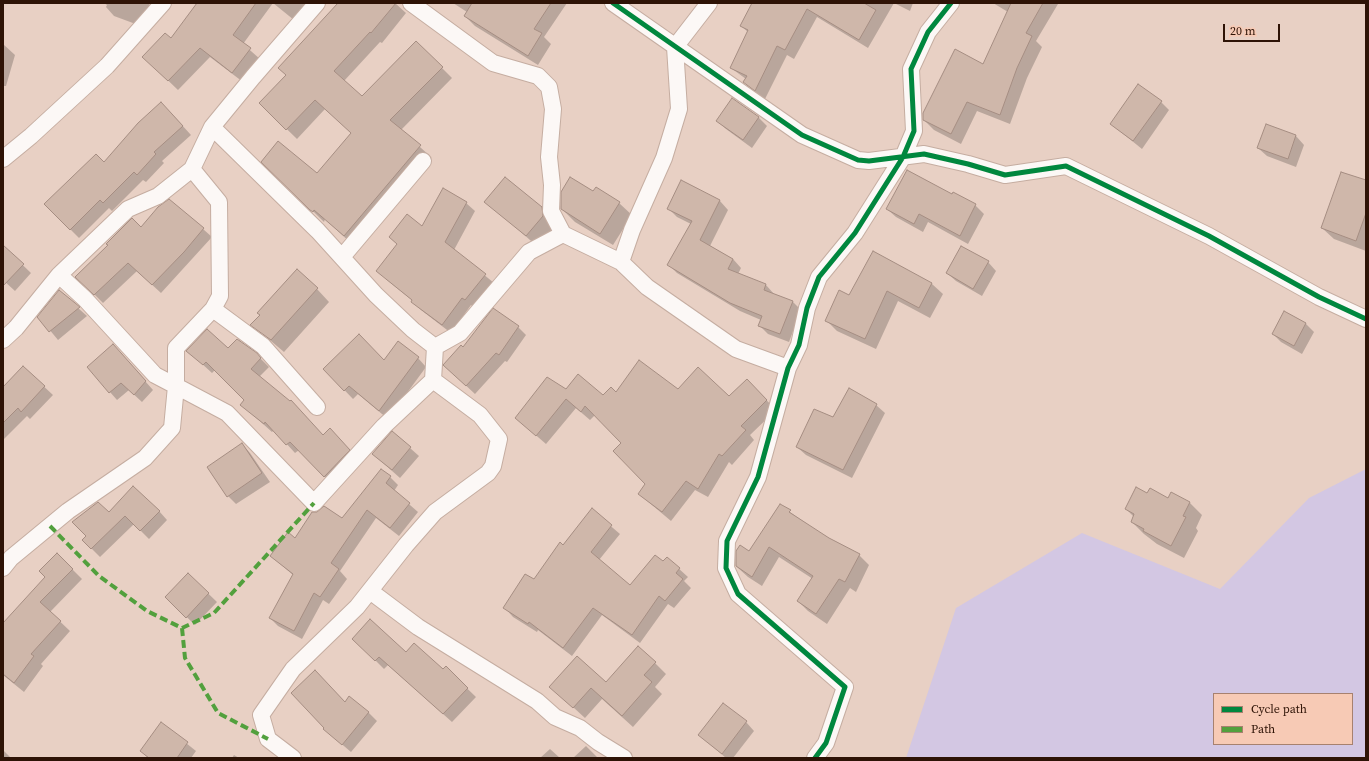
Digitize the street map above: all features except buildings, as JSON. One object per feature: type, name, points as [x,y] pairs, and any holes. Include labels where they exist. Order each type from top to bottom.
[{"type":"street","points":[[3,159],[31,136],[107,66],[163,3]]},
{"type":"street","points":[[3,340],[16,328],[59,275],[128,209],[158,196],[192,169],[212,128],[253,77],[317,3]]},
{"type":"street","points":[[411,3],[493,63],[538,76],[549,88],[553,109],[548,157],[552,184],[551,211],[563,234],[621,262],[647,287],[736,349],[788,368]]},
{"type":"street","points":[[613,3],[802,135],[858,160],[869,161],[924,154],[968,164],[1005,175],[1066,166],[1209,236],[1319,297],[1366,319]]},
{"type":"street","points":[[621,262],[632,230],[664,158],[679,110],[675,47],[709,3]]},
{"type":"street","points":[[815,758],[826,743],[845,687],[738,594],[726,568],[727,541],[758,477],[788,368],[799,345],[807,308],[819,277],[855,233],[903,156],[914,131],[911,69],[928,32],[951,3]]},
{"type":"street","points":[[212,128],[318,230],[376,295],[413,330],[435,348]]},
{"type":"street","points":[[342,257],[423,161]]},
{"type":"street","points":[[3,568],[11,558],[68,511],[145,458],[172,428],[176,386],[176,348],[213,309],[220,296],[219,202],[192,169]]},
{"type":"street","points":[[435,348],[460,333],[529,252],[563,234]]},
{"type":"street","points":[[59,275],[85,299],[156,375],[227,413],[314,502],[384,426],[433,380],[435,348]]},
{"type":"street","points":[[213,309],[263,346],[317,407]]},
{"type":"street","points":[[293,758],[268,740],[261,715],[293,669],[370,591],[406,545],[435,512],[488,473],[493,466],[499,439],[480,415],[433,380]]},
{"type":"street","points":[[370,591],[418,628],[537,701],[555,717],[580,728],[598,742],[624,758]]},
{"type":"shaded area","points":[[1366,469],[1366,758],[906,758],[956,608],[1082,533],[1220,589],[1309,498]]},
{"type":"marked path","points":[[50,526],[99,576],[147,611],[182,628],[214,613],[314,503]]},
{"type":"marked path","points":[[182,628],[185,658],[218,713],[268,739]]},
{"type":"cycle path","points":[[613,3],[802,135],[858,160],[869,161],[924,154],[968,164],[1005,175],[1066,166],[1209,236],[1319,297],[1366,319]]},
{"type":"cycle path","points":[[815,758],[826,743],[845,687],[738,594],[726,568],[727,541],[758,477],[788,368],[799,345],[807,308],[819,277],[855,233],[903,157],[914,131],[911,69],[928,32],[951,3]]}]
